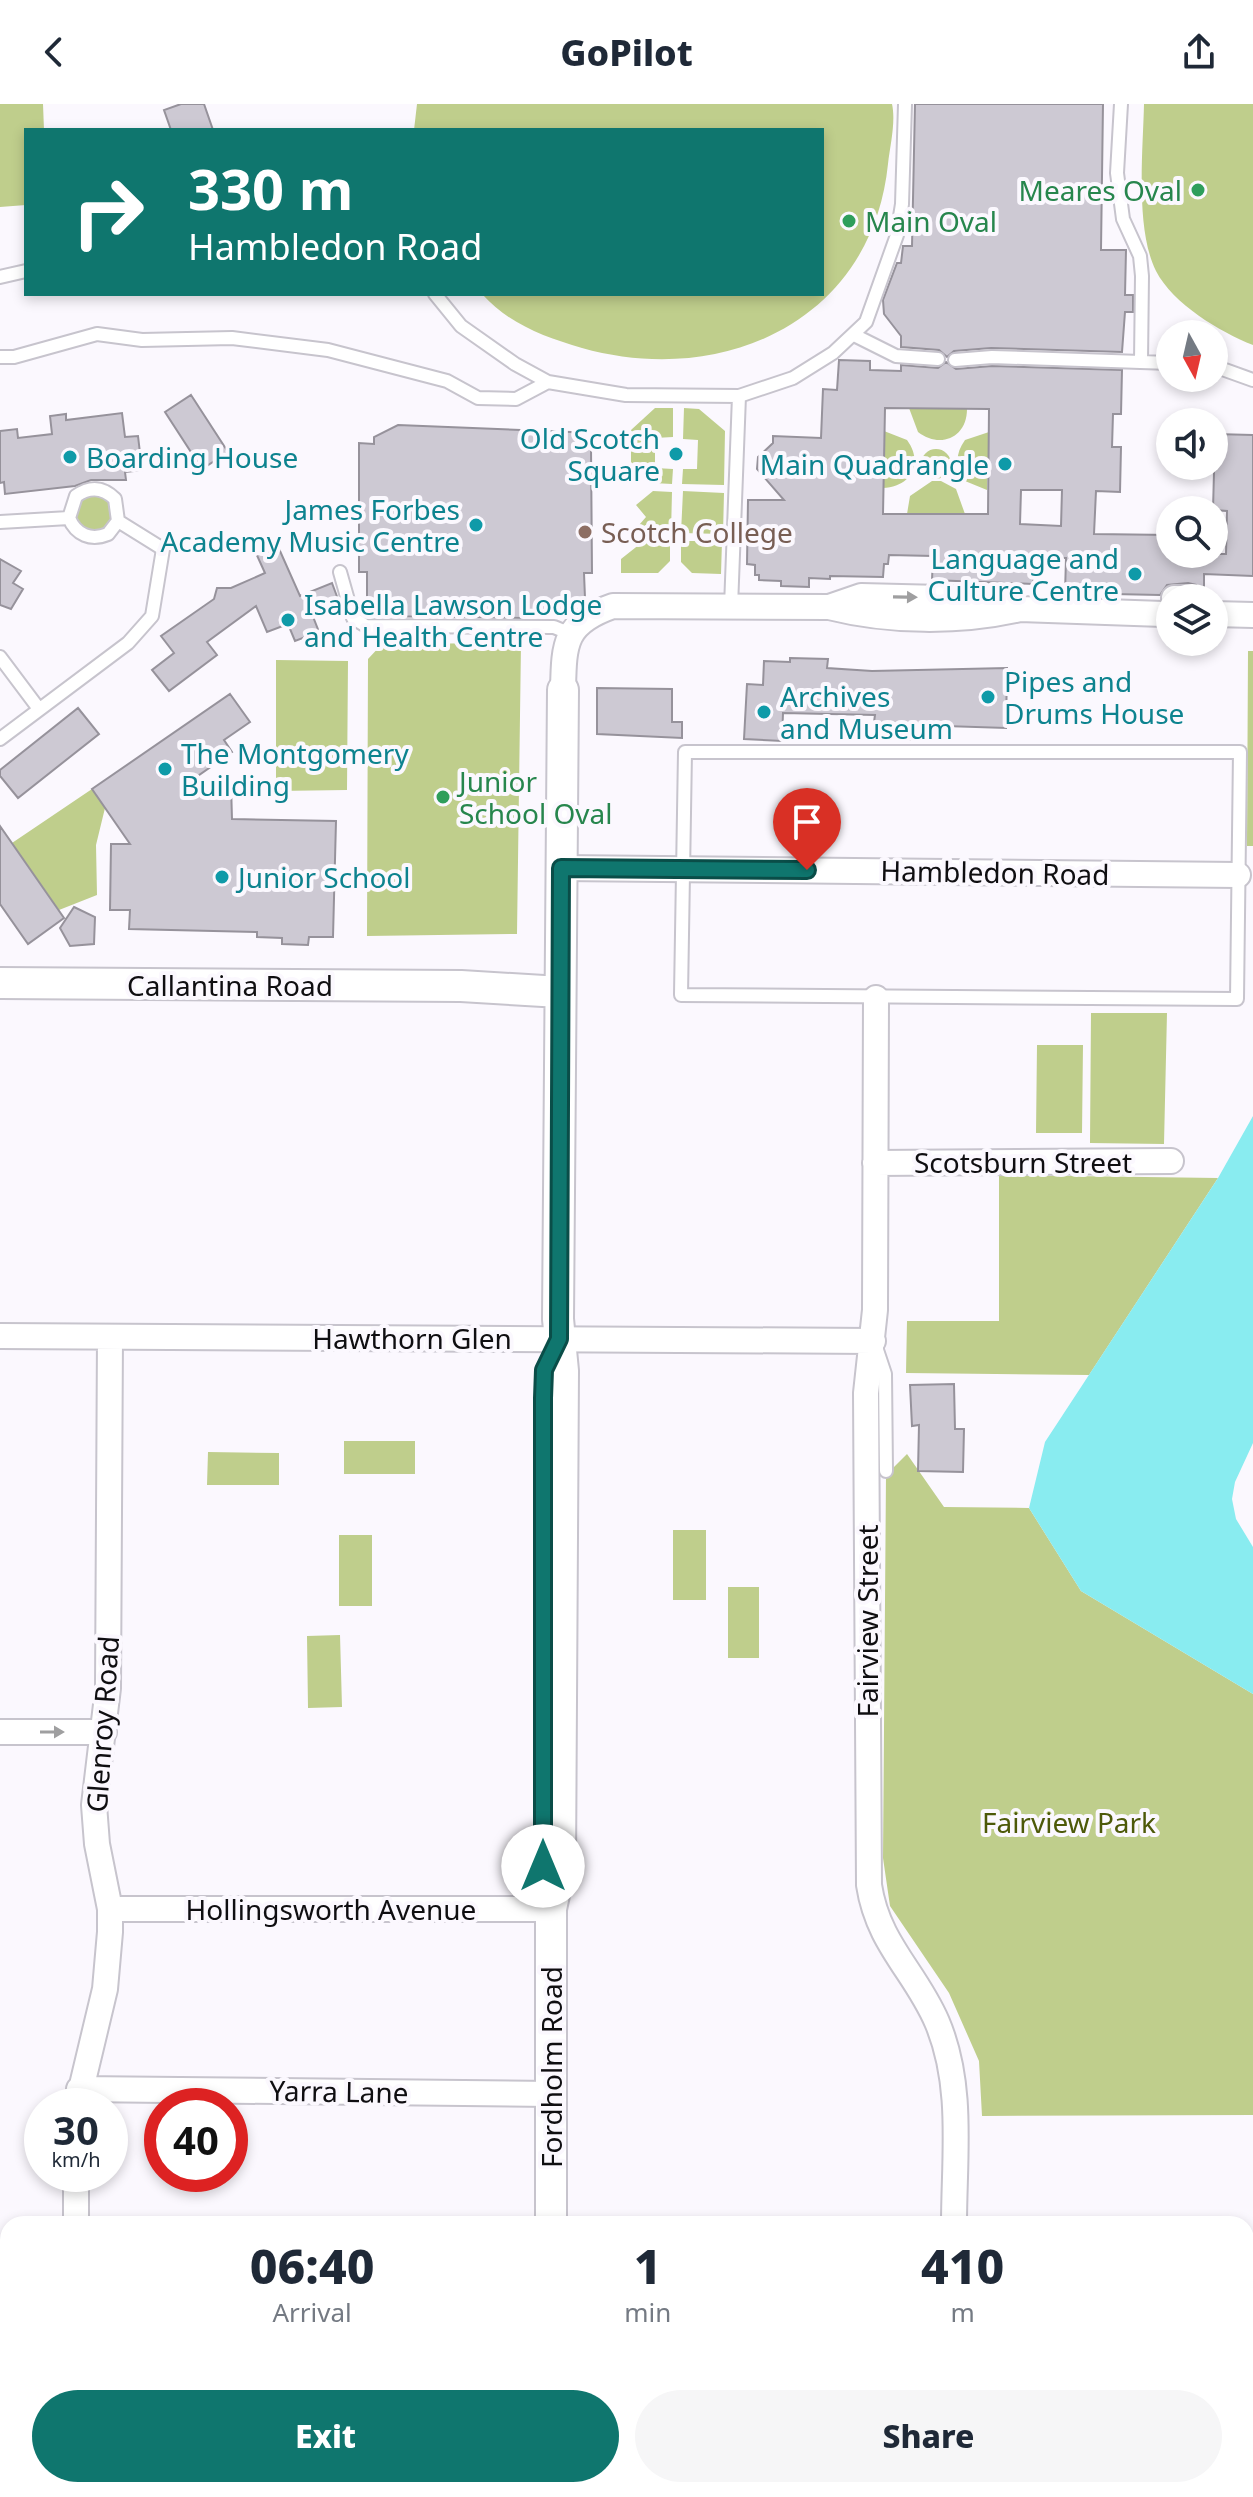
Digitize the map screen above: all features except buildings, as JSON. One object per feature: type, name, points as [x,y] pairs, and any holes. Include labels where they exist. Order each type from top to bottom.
[{"type":"street","points":[[563,690],[564,647],[571,634],[583,619],[613,606],[829,607],[861,596],[982,599],[1020,609],[1156,610]]},
{"type":"street","points":[[1228,614],[1253,615]]},
{"type":"street","name":"Fordholm Road","points":[[551,2216],[551,1909],[560,1866],[563,690]]},
{"type":"street","name":"Hambledon Road","points":[[561,868],[1238,875]]},
{"type":"street","name":"Callantina Road","points":[[0,983],[461,986],[490,978],[560,984]]},
{"type":"street","name":"Fairview Street","points":[[876,998],[873,1341],[866,1393],[869,1885],[882,1934],[924,1998],[950,2059],[955,2099],[954,2216]]},
{"type":"street","name":"Scotsburn Street","points":[[875,1163],[1171,1161]]},
{"type":"street","name":"Hawthorn Glen","points":[[0,1336],[873,1341]]},
{"type":"street","name":"Glenroy Road","points":[[80,2088],[105,1989],[110,1909],[95,1825],[95,1783],[108,1688],[110,1337]]},
{"type":"street","points":[[0,1732],[104,1732]]},
{"type":"street","name":"Hollingsworth Avenue","points":[[110,1909],[551,1909]]},
{"type":"street","name":"Yarra Lane","points":[[128,2097],[551,2094]]},
{"type":"street","points":[[76,2192],[76,2216]]},
{"type":"lane","points":[[437,296],[461,326],[515,364],[548,382],[626,395],[739,396],[793,378],[854,335],[866,322],[897,235],[902,204],[905,104]]},
{"type":"lane","points":[[1121,104],[1117,173],[1123,219],[1140,256],[1141,361]]},
{"type":"lane","points":[[0,277],[24,271]]},
{"type":"lane","points":[[0,357],[14,357],[97,334],[142,340],[232,338],[328,350],[447,381],[478,398],[516,399],[548,382]]},
{"type":"lane","points":[[854,335],[896,356],[938,359]]},
{"type":"lane","points":[[955,360],[992,357],[1156,362]]},
{"type":"lane","points":[[1228,371],[1253,380]]},
{"type":"lane","points":[[731,608],[739,396]]},
{"type":"lane","points":[[91,489],[100,489],[115,499],[118,521],[108,534],[92,538],[78,531],[69,518],[76,496],[91,489]]},
{"type":"lane","points":[[0,522],[69,518]]},
{"type":"lane","points":[[0,739],[128,643],[152,616],[163,549],[118,521]]},
{"type":"lane","points":[[340,572],[353,618],[366,626],[554,627],[571,634]]},
{"type":"lane","points":[[0,657],[39,709]]},
{"type":"lane","points":[[685,752],[1240,752],[1237,999],[681,995],[684,868],[685,752]]},
{"type":"lane","points":[[873,1341],[881,1355],[885,1374],[886,1471]]},
{"type":"green space","points":[[0,104],[43,104],[44,128],[24,128],[24,205],[0,207]]},
{"type":"green space","name":"Main Oval","points":[[417,104],[892,104],[893,118],[888,164],[876,218],[853,264],[822,301],[782,330],[737,348],[687,358],[635,358],[582,348],[515,321],[484,296],[824,296],[824,128],[414,128]]},
{"type":"green space","name":"Meares Oval","points":[[1144,104],[1253,104],[1253,345],[1228,334],[1228,320],[1205,320],[1198,316],[1174,295],[1156,271],[1145,234],[1142,166]]},
{"type":"green space","points":[[655,408],[673,408],[673,437],[655,438],[655,468],[673,469],[672,484],[653,483],[631,462],[631,430]]},
{"type":"green space","points":[[684,408],[699,409],[725,431],[724,485],[682,484],[683,469],[697,469],[698,440],[683,439]]},
{"type":"green space","points":[[909,408],[967,409],[966,419],[957,434],[935,440],[918,432]]},
{"type":"green space","points":[[884,431],[907,440],[914,465],[912,472],[901,483],[883,488]]},
{"type":"green space","points":[[989,432],[987,490],[965,481],[959,471],[958,460],[965,440]]},
{"type":"green space","points":[[936,449],[947,453],[951,464],[947,475],[936,479],[925,475],[921,464],[925,453]]},
{"type":"green space","points":[[932,481],[941,481],[956,489],[965,514],[907,514],[910,496]]},
{"type":"green space","points":[[653,491],[672,492],[671,533],[633,532],[646,517],[636,505]]},
{"type":"green space","points":[[683,491],[724,493],[723,534],[681,533]]},
{"type":"green space","points":[[95,494],[108,500],[114,513],[108,526],[95,532],[82,526],[76,513],[82,500]]},
{"type":"green space","points":[[645,540],[670,540],[670,561],[658,573],[621,573],[621,559]]},
{"type":"green space","points":[[681,541],[722,541],[721,574],[692,573],[681,562]]},
{"type":"green space","name":"Junior School Oval","points":[[521,643],[517,934],[367,936],[368,659],[382,644]]},
{"type":"green space","points":[[1248,651],[1253,651],[1253,846],[1247,846]]},
{"type":"green space","points":[[276,660],[348,661],[347,790],[276,791]]},
{"type":"green space","points":[[92,789],[105,808],[96,845],[97,895],[59,910],[12,843]]},
{"type":"green space","points":[[1091,1013],[1167,1013],[1164,1144],[1090,1143]]},
{"type":"green space","points":[[1037,1045],[1083,1045],[1082,1133],[1036,1133]]},
{"type":"green space","points":[[999,1175],[1218,1178],[1089,1375],[906,1373],[907,1321],[999,1321]]},
{"type":"green space","points":[[344,1441],[415,1441],[415,1474],[344,1474]]},
{"type":"green space","points":[[208,1452],[279,1453],[279,1485],[207,1485]]},
{"type":"green space","name":"Fairview Park","points":[[907,1454],[944,1507],[1029,1508],[1081,1591],[1253,1694],[1253,2115],[982,2116],[979,2061],[949,1993],[890,1906],[883,1858],[886,1475]]},
{"type":"green space","points":[[673,1530],[706,1530],[706,1600],[673,1600]]},
{"type":"green space","points":[[339,1535],[372,1535],[372,1606],[339,1606]]},
{"type":"green space","points":[[728,1587],[759,1587],[759,1658],[728,1658]]},
{"type":"green space","points":[[340,1635],[342,1707],[308,1708],[307,1636]]},
{"type":"water","points":[[1253,1116],[1253,1443],[1235,1482],[1232,1499],[1236,1519],[1253,1547],[1253,1694],[1081,1591],[1029,1508],[1045,1442],[1218,1178]]},
{"type":"place","name":"Meares Oval","points":[[1198,190]]},
{"type":"place","name":"Main Oval","points":[[849,221]]},
{"type":"place","name":"Old Scotch Square","points":[[676,454]]},
{"type":"place","name":"Boarding House","points":[[70,457]]},
{"type":"place","name":"Main Quadrangle","points":[[1005,464]]},
{"type":"place","name":"James Forbes Academy Music Centre","points":[[476,525]]},
{"type":"place","name":"Scotch College","points":[[585,532]]},
{"type":"place","name":"Language and Culture Centre","points":[[1135,574]]},
{"type":"place","name":"Isabella Lawson Lodge and Health Centre","points":[[288,620]]},
{"type":"place","name":"Pipes and Drums House","points":[[988,697]]},
{"type":"place","name":"Archives and Museum","points":[[764,712]]},
{"type":"place","name":"The Montgomery Building","points":[[165,769]]},
{"type":"place","name":"Junior School Oval","points":[[443,797]]},
{"type":"place","name":"Junior School","points":[[222,877]]},
{"type":"route","points":[[543,1866],[543,1398],[544,1370],[559,1339],[561,868],[807,870]]}]
